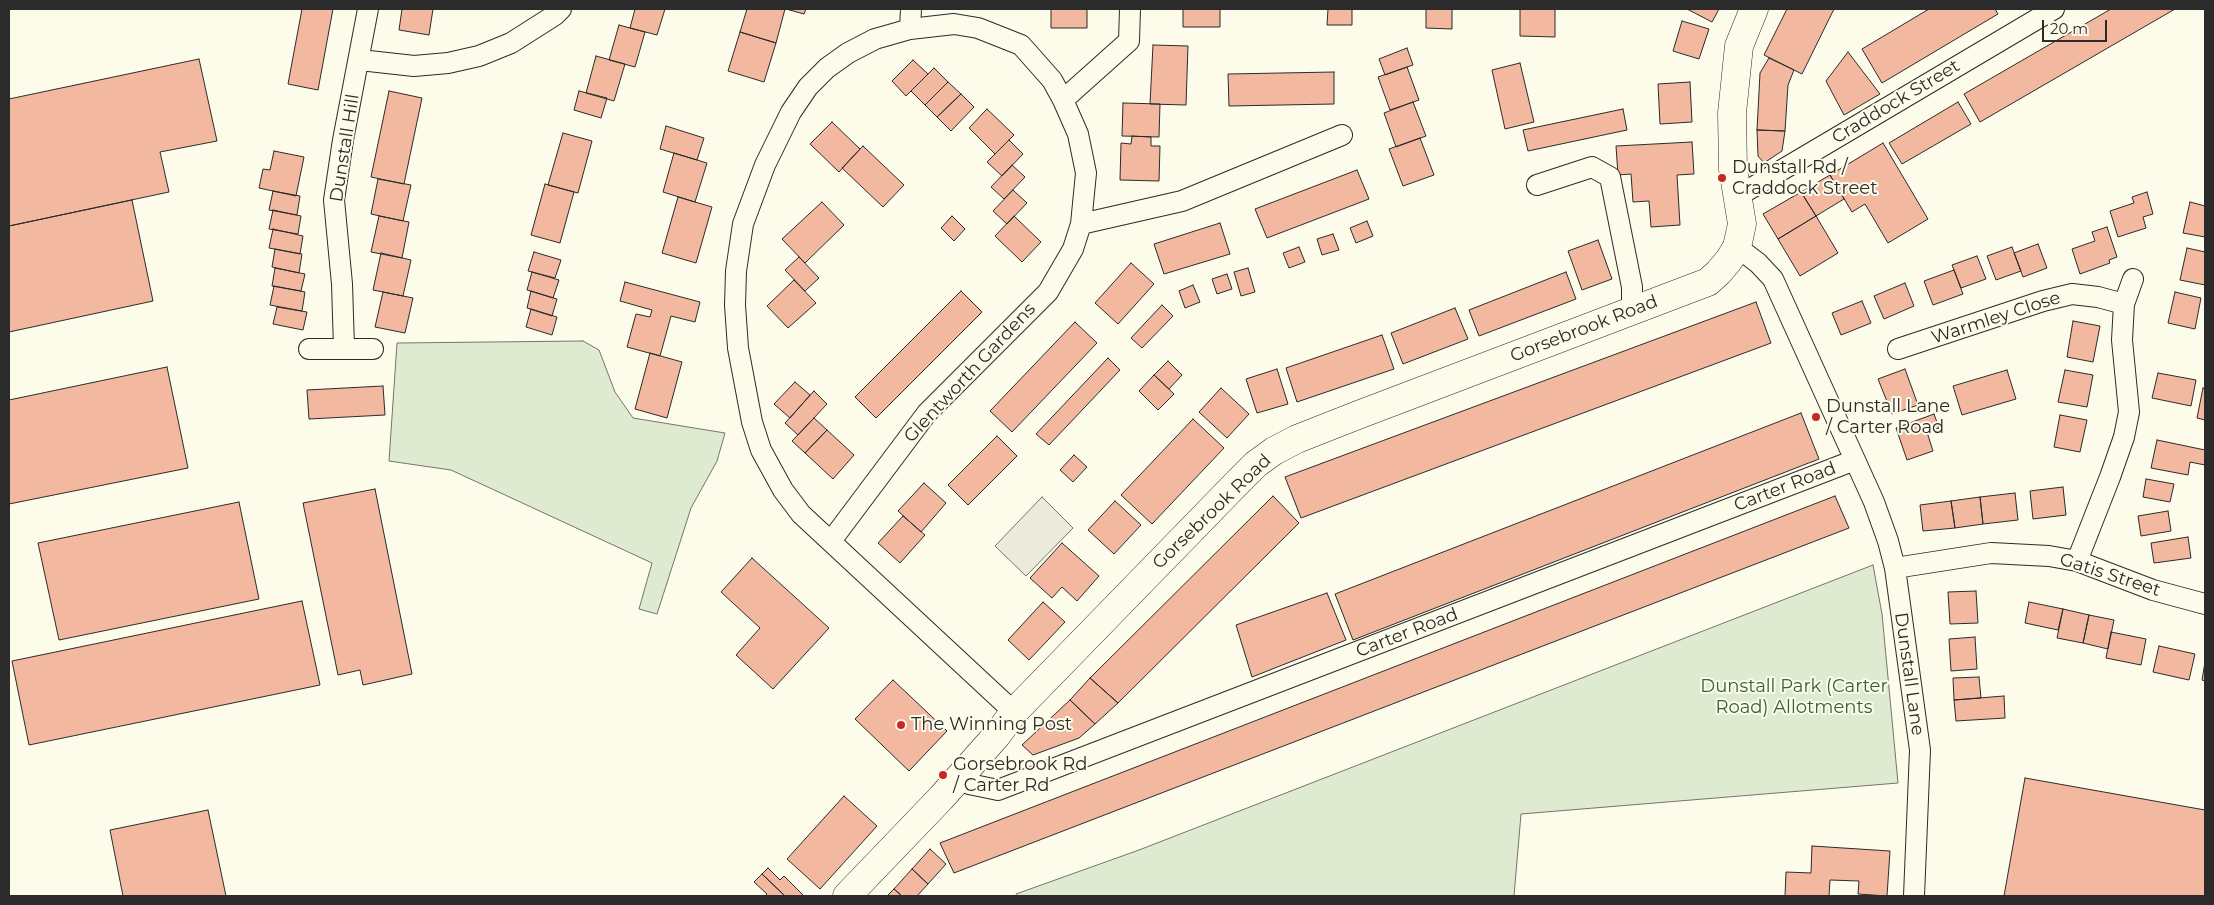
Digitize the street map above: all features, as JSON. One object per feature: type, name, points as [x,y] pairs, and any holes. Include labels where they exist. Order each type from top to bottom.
[{"type":"street","name":"Dunstall Hill","points":[[344,348],[342,284],[334,200],[343,140],[360,60],[368,9]]},
{"type":"street","points":[[360,60],[414,66],[448,63],[479,56],[511,42],[555,15],[561,9]]},
{"type":"street","points":[[910,29],[911,9]]},
{"type":"street","points":[[1063,100],[1129,41],[1130,9]]},
{"type":"street","name":"Gorsebrook Road","points":[[847,896],[959,778],[1014,712],[1237,483],[1274,451],[1297,439],[1358,415],[1708,282],[1730,260],[1737,247],[1742,224],[1732,147],[1735,67],[1739,46],[1754,9]]},
{"type":"street","name":"Craddock Street","points":[[1738,196],[2054,9]]},
{"type":"street","name":"Glentworth Gardens","points":[[831,541],[927,414],[1048,292],[1074,249],[1082,224],[1086,173],[1078,134],[1063,100],[1052,80],[1021,45],[978,28],[954,24],[910,29],[875,39],[848,53],[827,68],[808,87],[791,112],[765,165],[743,224],[736,271],[735,305],[738,348],[752,422],[761,450],[783,490],[801,514],[1014,712]]},
{"type":"street","points":[[1082,224],[1182,201],[1342,135]]},
{"type":"street","points":[[1537,185],[1592,167],[1610,177],[1632,287],[1632,312]]},
{"type":"street","name":"Dunstall Lane","points":[[1737,247],[1758,263],[1773,279],[1874,502],[1888,541],[1895,568],[1920,750],[1914,896]]},
{"type":"street","points":[[2077,561],[2113,469],[2124,437],[2129,412],[2122,340],[2124,304],[2133,278]]},
{"type":"street","name":"Warmley Close","points":[[1898,349],[2030,305],[2072,294],[2098,297],[2124,304]]},
{"type":"street","points":[[309,349],[373,349]]},
{"type":"street","name":"Carter Road","points":[[959,778],[969,784],[998,790],[1855,460]]},
{"type":"street","name":"Gatis Street","points":[[1895,568],[1991,552],[2023,553],[2077,561],[2153,590],[2205,604]]},
{"type":"green space","points":[[583,341],[599,350],[615,392],[633,418],[725,433],[717,461],[691,508],[657,614],[639,609],[652,563],[451,470],[389,461],[397,343]]},
{"type":"green space","name":"Dunstall Park (Carter Road) Allotments","points":[[1873,565],[1882,614],[1898,783],[1521,814],[1514,896],[1017,896],[1016,894],[1139,850]]},
{"type":"shaded area","points":[[1042,497],[1073,528],[1026,576],[995,546]]},
{"type":"building","points":[[302,9],[333,9],[318,90],[288,84]]},
{"type":"building","points":[[402,9],[433,9],[429,35],[399,30]]},
{"type":"building","points":[[635,9],[665,9],[657,35],[630,28]]},
{"type":"building","points":[[747,9],[785,9],[776,43],[740,32]]},
{"type":"building","points":[[786,9],[806,9],[804,14]]},
{"type":"building","points":[[1051,9],[1087,9],[1087,28],[1051,28]]},
{"type":"building","points":[[1183,9],[1220,9],[1220,27],[1183,27]]},
{"type":"building","points":[[1328,9],[1352,9],[1352,25],[1327,25]]},
{"type":"building","points":[[1426,9],[1452,9],[1452,29],[1426,28]]},
{"type":"building","points":[[1520,9],[1555,9],[1555,37],[1520,36]]},
{"type":"building","points":[[1687,9],[1719,9],[1712,22]]},
{"type":"building","points":[[1787,9],[1834,9],[1802,74],[1764,55]]},
{"type":"building","points":[[1929,9],[1995,9],[1998,14],[1882,83],[1862,49]]},
{"type":"building","points":[[2111,9],[2175,9],[1980,122],[1964,94]]},
{"type":"building","points":[[1682,21],[1709,29],[1699,59],[1673,51]]},
{"type":"building","points":[[619,25],[645,32],[635,67],[609,60]]},
{"type":"building","points":[[740,32],[776,43],[764,82],[728,71]]},
{"type":"building","points":[[1153,45],[1188,46],[1186,105],[1150,104]]},
{"type":"building","points":[[1407,48],[1413,65],[1385,75],[1379,59]]},
{"type":"building","points":[[1848,52],[1880,94],[1844,115],[1826,81]]},
{"type":"building","points":[[596,56],[625,64],[614,101],[586,93]]},
{"type":"building","points":[[1769,58],[1794,70],[1788,85],[1785,131],[1757,130],[1760,73]]},
{"type":"building","points":[[199,59],[217,141],[160,152],[169,192],[9,226],[9,99]]},
{"type":"building","points":[[913,60],[928,74],[906,96],[892,81]]},
{"type":"building","points":[[1520,63],[1534,122],[1505,129],[1492,70]]},
{"type":"building","points":[[1407,67],[1419,100],[1390,110],[1378,77]]},
{"type":"building","points":[[934,68],[948,82],[925,105],[911,91]]},
{"type":"building","points":[[1334,72],[1334,104],[1229,106],[1228,74]]},
{"type":"building","points":[[948,82],[961,94],[937,117],[925,105]]},
{"type":"building","points":[[1690,82],[1692,122],[1660,124],[1658,84]]},
{"type":"building","points":[[389,91],[422,98],[404,184],[371,177]]},
{"type":"building","points":[[579,91],[607,98],[601,118],[574,110]]},
{"type":"building","points":[[961,94],[974,107],[951,131],[937,117]]},
{"type":"building","points":[[1413,102],[1426,136],[1396,147],[1384,113]]},
{"type":"building","points":[[1958,102],[1971,124],[1902,164],[1889,143]]},
{"type":"building","points":[[1123,103],[1160,104],[1159,137],[1122,136]]},
{"type":"building","points":[[987,109],[1014,135],[995,154],[969,128]]},
{"type":"building","points":[[1623,109],[1627,130],[1528,151],[1523,130]]},
{"type":"building","points":[[832,122],[860,149],[839,172],[810,144]]},
{"type":"building","points":[[666,126],[704,138],[697,160],[660,149]]},
{"type":"building","points":[[1757,130],[1785,131],[1782,151],[1764,163],[1758,156]]},
{"type":"building","points":[[563,133],[592,141],[578,193],[548,185]]},
{"type":"building","points":[[1132,136],[1151,137],[1151,146],[1160,146],[1159,181],[1120,180],[1121,143],[1131,144]]},
{"type":"building","points":[[1420,138],[1434,175],[1403,186],[1389,149]]},
{"type":"building","points":[[1009,140],[1023,154],[1002,176],[987,162]]},
{"type":"building","points":[[1692,142],[1694,174],[1677,175],[1680,225],[1651,227],[1649,201],[1633,202],[1631,174],[1618,175],[1616,146]]},
{"type":"building","points":[[1883,143],[1928,219],[1888,243],[1865,204],[1852,212],[1830,175]]},
{"type":"building","points":[[863,146],[904,185],[883,207],[842,168]]},
{"type":"building","points":[[274,151],[304,157],[296,196],[259,188],[263,169],[270,170]]},
{"type":"building","points":[[674,153],[707,163],[695,202],[663,192]]},
{"type":"building","points":[[1012,165],[1025,177],[1004,199],[991,187]]},
{"type":"building","points":[[1357,170],[1369,199],[1267,238],[1255,209]]},
{"type":"building","points":[[1830,175],[1844,199],[1816,216],[1801,192]]},
{"type":"building","points":[[378,179],[411,185],[403,221],[371,214]]},
{"type":"building","points":[[545,184],[574,192],[560,243],[531,235]]},
{"type":"building","points":[[1013,190],[1027,203],[1007,224],[993,211]]},
{"type":"building","points":[[273,191],[300,196],[297,215],[269,210]]},
{"type":"building","points":[[1801,192],[1816,216],[1778,239],[1763,214]]},
{"type":"building","points":[[2147,192],[2153,214],[2143,217],[2146,228],[2118,237],[2110,211],[2134,203],[2132,197]]},
{"type":"building","points":[[678,197],[712,207],[696,263],[662,253]]},
{"type":"building","points":[[132,200],[153,301],[9,332],[9,226]]},
{"type":"building","points":[[822,202],[844,225],[805,263],[782,239]]},
{"type":"building","points":[[2190,202],[2205,206],[2205,237],[2183,233]]},
{"type":"building","points":[[273,210],[301,216],[298,234],[269,229]]},
{"type":"building","points":[[379,216],[409,222],[402,258],[371,252]]},
{"type":"building","points":[[952,216],[965,229],[954,241],[941,228]]},
{"type":"building","points":[[1014,216],[1041,242],[1022,262],[995,236]]},
{"type":"building","points":[[1816,216],[1838,253],[1800,276],[1778,239]]},
{"type":"building","points":[[1367,221],[1373,236],[1356,243],[1350,228]]},
{"type":"building","points":[[1220,223],[1230,254],[1164,274],[1154,244]]},
{"type":"building","points":[[2107,227],[2117,257],[2109,260],[2110,263],[2080,274],[2072,249],[2095,241],[2092,232]]},
{"type":"building","points":[[273,229],[303,236],[300,254],[269,248]]},
{"type":"building","points":[[1333,234],[1339,250],[1322,255],[1317,239]]},
{"type":"building","points":[[1598,240],[1612,279],[1582,290],[1568,251]]},
{"type":"building","points":[[2038,244],[2047,268],[2023,277],[2014,253]]},
{"type":"building","points":[[1299,247],[1305,262],[1289,268],[1283,253]]},
{"type":"building","points":[[2012,247],[2021,271],[1996,280],[1987,256]]},
{"type":"building","points":[[2187,248],[2205,252],[2205,285],[2180,280]]},
{"type":"building","points":[[275,249],[302,254],[299,273],[272,267]]},
{"type":"building","points":[[534,252],[561,260],[555,278],[528,271]]},
{"type":"building","points":[[381,253],[411,260],[403,296],[373,290]]},
{"type":"building","points":[[1977,256],[1986,279],[1961,288],[1952,265]]},
{"type":"building","points":[[799,257],[819,278],[805,291],[785,270]]},
{"type":"building","points":[[1131,263],[1154,284],[1118,324],[1095,303]]},
{"type":"building","points":[[275,268],[305,274],[301,291],[272,286]]},
{"type":"building","points":[[1248,268],[1255,292],[1241,296],[1234,272]]},
{"type":"building","points":[[1954,270],[1963,294],[1933,305],[1924,281]]},
{"type":"building","points":[[532,272],[559,280],[553,298],[527,290]]},
{"type":"building","points":[[1566,272],[1576,299],[1479,336],[1469,310]]},
{"type":"building","points":[[1227,274],[1232,289],[1217,294],[1212,279]]},
{"type":"building","points":[[794,280],[816,303],[788,328],[767,306]]},
{"type":"building","points":[[625,282],[700,302],[695,322],[671,316],[660,356],[627,347],[636,314],[650,317],[652,310],[620,301]]},
{"type":"building","points":[[1905,283],[1914,306],[1884,319],[1874,296]]},
{"type":"building","points":[[1193,285],[1200,302],[1185,308],[1179,291]]},
{"type":"building","points":[[274,286],[305,292],[302,311],[270,305]]},
{"type":"building","points":[[531,291],[557,299],[552,316],[527,308]]},
{"type":"building","points":[[961,291],[982,312],[876,418],[855,397]]},
{"type":"building","points":[[383,292],[413,298],[405,333],[375,327]]},
{"type":"building","points":[[2175,292],[2201,298],[2195,329],[2168,323]]},
{"type":"building","points":[[1862,301],[1871,323],[1841,335],[1832,313]]},
{"type":"building","points":[[1756,302],[1771,343],[1301,518],[1285,477]]},
{"type":"building","points":[[1162,305],[1173,316],[1142,348],[1131,338]]},
{"type":"building","points":[[277,307],[307,312],[303,330],[273,324]]},
{"type":"building","points":[[1455,308],[1468,339],[1403,364],[1391,333]]},
{"type":"building","points":[[531,309],[557,317],[552,335],[526,327]]},
{"type":"building","points":[[2073,321],[2100,326],[2093,362],[2067,357]]},
{"type":"building","points":[[1075,322],[1097,343],[1012,432],[990,411]]},
{"type":"building","points":[[1382,335],[1394,369],[1297,402],[1286,368]]},
{"type":"building","points":[[650,353],[682,362],[667,418],[635,409]]},
{"type":"building","points":[[1108,358],[1120,370],[1049,445],[1036,434]]},
{"type":"building","points":[[1168,361],[1182,375],[1169,389],[1154,375]]},
{"type":"building","points":[[167,367],[188,468],[9,504],[9,400]]},
{"type":"building","points":[[1277,369],[1288,404],[1257,413],[1246,379]]},
{"type":"building","points":[[1905,369],[1918,405],[1892,414],[1878,379]]},
{"type":"building","points":[[2007,370],[2016,399],[1962,415],[1953,386]]},
{"type":"building","points":[[2065,370],[2093,375],[2087,407],[2058,402]]},
{"type":"building","points":[[2158,373],[2196,380],[2191,406],[2152,398]]},
{"type":"building","points":[[1154,375],[1174,394],[1158,410],[1139,391]]},
{"type":"building","points":[[795,382],[810,395],[790,418],[774,404]]},
{"type":"building","points":[[383,386],[385,415],[309,419],[307,390]]},
{"type":"building","points":[[1221,388],[1249,414],[1227,438],[1199,412]]},
{"type":"building","points":[[2203,388],[2205,389],[2205,420],[2197,418]]},
{"type":"building","points":[[814,391],[827,404],[798,435],[785,423]]},
{"type":"building","points":[[1801,413],[1819,459],[1353,640],[1335,594]]},
{"type":"building","points":[[1934,414],[1939,428],[1927,432],[1933,451],[1907,460],[1896,428]]},
{"type":"building","points":[[2060,415],[2087,420],[2080,452],[2054,447]]},
{"type":"building","points":[[814,418],[827,430],[805,453],[792,441]]},
{"type":"building","points":[[1193,419],[1224,448],[1152,524],[1121,495]]},
{"type":"building","points":[[827,430],[854,455],[833,479],[805,453]]},
{"type":"building","points":[[997,436],[1017,456],[968,505],[948,485]]},
{"type":"building","points":[[2157,440],[2205,450],[2205,465],[2190,462],[2188,475],[2151,468]]},
{"type":"building","points":[[1074,455],[1087,467],[1073,482],[1060,470]]},
{"type":"building","points":[[2146,479],[2174,484],[2170,502],[2143,497]]},
{"type":"building","points":[[924,483],[946,503],[921,532],[898,511]]},
{"type":"building","points":[[2063,487],[2066,515],[2033,519],[2030,491]]},
{"type":"building","points":[[375,489],[412,674],[363,685],[360,670],[338,675],[303,503]]},
{"type":"building","points":[[2015,493],[2018,520],[1983,524],[1980,497]]},
{"type":"building","points":[[1273,496],[1299,523],[1118,703],[1090,678]]},
{"type":"building","points":[[1835,496],[1849,528],[954,873],[940,843]]},
{"type":"building","points":[[1980,497],[1983,524],[1955,528],[1951,501]]},
{"type":"building","points":[[1115,501],[1141,525],[1114,554],[1088,530]]},
{"type":"building","points":[[1951,501],[1955,528],[1923,531],[1920,505]]},
{"type":"building","points":[[239,502],[259,599],[59,640],[38,543]]},
{"type":"building","points":[[2168,511],[2171,531],[2141,536],[2138,516]]},
{"type":"building","points":[[903,516],[925,535],[900,563],[878,543]]},
{"type":"building","points":[[2188,537],[2191,558],[2154,563],[2151,543]]},
{"type":"building","points":[[1062,543],[1099,576],[1077,601],[1062,587],[1052,598],[1030,578]]},
{"type":"building","points":[[752,558],[829,628],[773,689],[736,655],[760,628],[721,592]]},
{"type":"building","points":[[1976,591],[1978,623],[1950,624],[1948,592]]},
{"type":"building","points":[[1327,593],[1346,640],[1252,677],[1236,625]]},
{"type":"building","points":[[302,601],[320,685],[29,745],[12,661]]},
{"type":"building","points":[[1043,602],[1065,622],[1029,660],[1008,640]]},
{"type":"building","points":[[2029,602],[2063,609],[2058,630],[2025,623]]},
{"type":"building","points":[[2063,609],[2089,615],[2083,643],[2057,638]]},
{"type":"building","points":[[2089,615],[2114,620],[2108,649],[2083,643]]},
{"type":"building","points":[[2111,632],[2146,639],[2141,665],[2106,658]]},
{"type":"building","points":[[1975,637],[1977,669],[1951,671],[1949,639]]},
{"type":"building","points":[[2159,646],[2195,654],[2189,680],[2153,672]]},
{"type":"building","points":[[2205,662],[2205,681],[2202,680]]},
{"type":"building","points":[[1979,677],[1981,698],[1954,700],[1953,678]]},
{"type":"building","points":[[1090,678],[1118,703],[1095,724],[1070,700]]},
{"type":"building","name":"The Winning Post","points":[[893,680],[947,731],[909,771],[855,719]]},
{"type":"building","points":[[2004,696],[2005,718],[1956,721],[1954,700]]},
{"type":"building","points":[[1070,700],[1095,724],[1079,738],[1033,755],[1022,745]]},
{"type":"building","points":[[2025,778],[2205,810],[2205,896],[2004,896]]},
{"type":"building","points":[[844,796],[877,826],[820,889],[787,859]]},
{"type":"building","points":[[208,810],[226,896],[123,896],[110,830]]},
{"type":"building","points":[[1812,846],[1890,851],[1887,896],[1858,894],[1859,881],[1830,880],[1829,896],[1785,896],[1786,872],[1811,873]]},
{"type":"building","points":[[930,849],[946,864],[928,884],[912,869]]},
{"type":"building","points":[[768,868],[780,880],[784,876],[804,896],[785,896],[762,874]]},
{"type":"building","points":[[912,869],[928,884],[917,896],[902,896],[894,889]]},
{"type":"building","points":[[762,874],[785,896],[765,896],[767,894],[754,882]]},
{"type":"building","points":[[894,889],[902,896],[887,896]]},
{"type":"place","name":"Dunstall Rd / Craddock Street","points":[[1722,178]]},
{"type":"place","name":"Dunstall Lane / Carter Road","points":[[1816,417]]},
{"type":"place","name":"The Winning Post","points":[[901,725]]},
{"type":"place","name":"Gorsebrook Rd / Carter Rd","points":[[943,775]]}]
